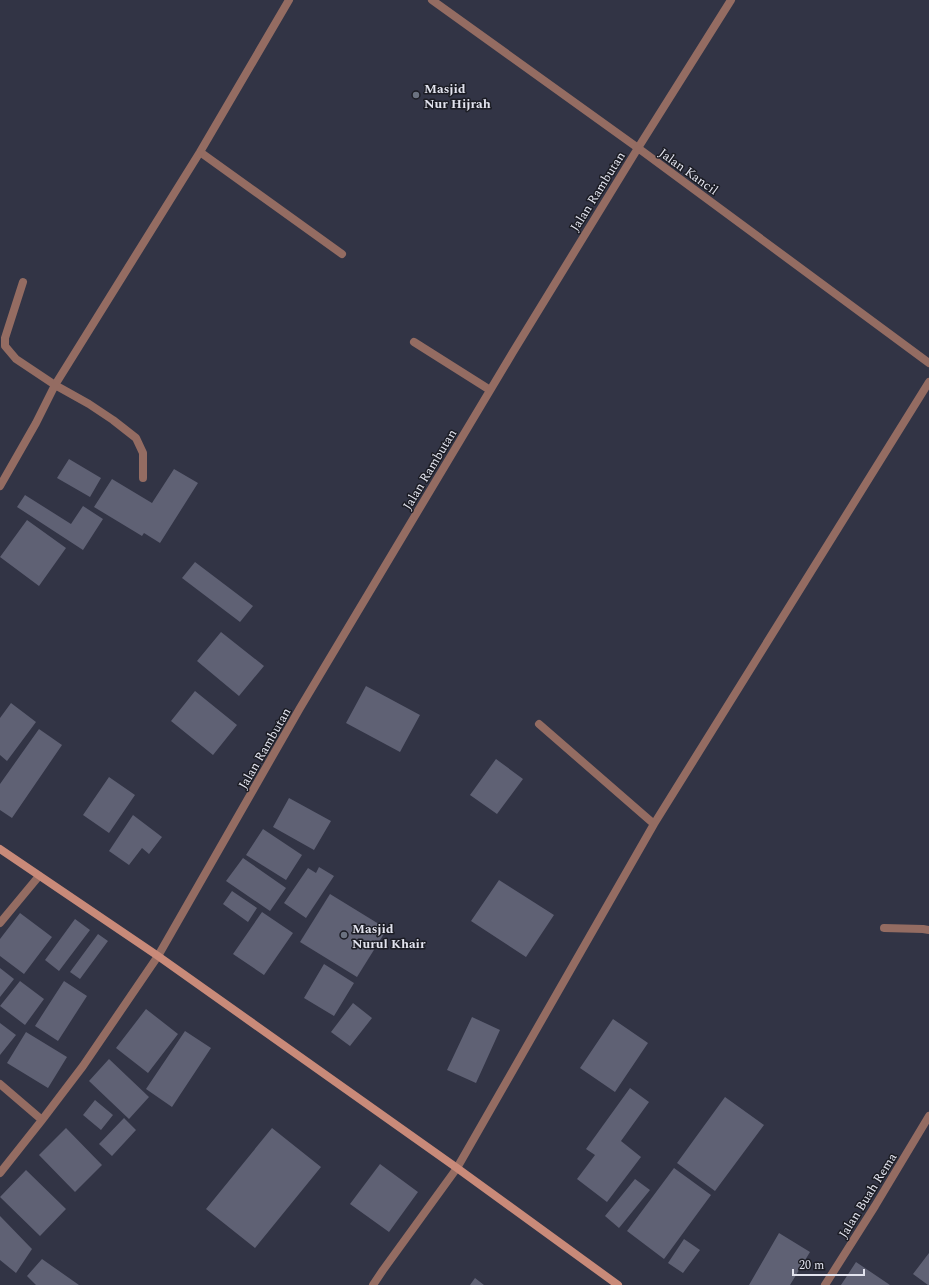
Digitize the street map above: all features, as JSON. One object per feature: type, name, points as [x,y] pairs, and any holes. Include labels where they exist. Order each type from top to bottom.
[{"type":"street","points":[[0,486],[36,423],[54,385],[200,152],[289,0]]},
{"type":"street","name":"Jalan Kancil","points":[[432,0],[638,148],[929,363]]},
{"type":"street","name":"Jalan Rambutan","points":[[0,1173],[83,1066],[158,956],[300,708],[490,390],[638,148],[731,0]]},
{"type":"street","points":[[200,152],[342,254]]},
{"type":"street","points":[[22,282],[5,338],[5,346],[16,359],[54,385],[89,404],[136,438],[143,453],[142,478]]},
{"type":"street","points":[[414,342],[490,390]]},
{"type":"street","points":[[373,1285],[457,1168],[654,824],[929,382]]},
{"type":"street","points":[[539,724],[654,824]]},
{"type":"street","points":[[0,849],[158,956],[457,1168],[618,1285]]},
{"type":"street","points":[[0,923],[39,876]]},
{"type":"street","points":[[884,928],[929,930]]},
{"type":"street","points":[[0,1084],[42,1120]]},
{"type":"street","name":"Jalan Buah Rema","points":[[825,1285],[929,1116]]},
{"type":"building","points":[[69,459],[101,478],[90,497],[57,478]]},
{"type":"building","points":[[174,469],[198,483],[160,543],[144,533],[142,536],[94,507],[112,479],[152,503]]},
{"type":"building","points":[[25,495],[71,524],[83,506],[103,519],[83,550],[17,507]]},
{"type":"building","points":[[27,520],[66,548],[39,586],[0,557]]},
{"type":"building","points":[[195,562],[253,606],[240,622],[182,578]]},
{"type":"building","points":[[221,632],[264,666],[239,696],[197,661]]},
{"type":"building","points":[[366,686],[420,715],[400,752],[346,723]]},
{"type":"building","points":[[195,691],[237,725],[213,755],[171,721]]},
{"type":"building","points":[[11,703],[36,722],[7,761],[0,755],[0,718]]},
{"type":"building","points":[[39,729],[62,745],[12,818],[0,810],[0,784]]},
{"type":"building","points":[[496,759],[523,779],[497,814],[470,795]]},
{"type":"building","points":[[109,777],[135,795],[109,833],[83,815]]},
{"type":"building","points":[[289,798],[331,821],[314,850],[273,827]]},
{"type":"building","points":[[133,815],[162,837],[149,854],[142,848],[129,865],[109,851]]},
{"type":"building","points":[[263,829],[302,855],[286,880],[246,855]]},
{"type":"building","points":[[243,858],[286,888],[270,911],[226,881]]},
{"type":"building","points":[[319,867],[334,876],[306,918],[284,903],[308,868],[316,873]]},
{"type":"building","points":[[499,880],[554,915],[526,957],[471,921]]},
{"type":"building","points":[[232,891],[257,908],[248,922],[223,904]]},
{"type":"building","name":"Masjid Nurul Khair","points":[[330,894],[387,929],[357,977],[300,942]]},
{"type":"building","points":[[262,912],[293,933],[264,975],[233,954]]},
{"type":"building","points":[[20,913],[52,937],[24,974],[0,956],[0,939]]},
{"type":"building","points":[[75,919],[90,930],[59,971],[45,960]]},
{"type":"building","points":[[98,934],[108,941],[80,979],[70,972]]},
{"type":"building","points":[[324,964],[354,983],[334,1016],[304,998]]},
{"type":"building","points":[[0,968],[14,979],[0,997]]},
{"type":"building","points":[[20,981],[44,999],[25,1025],[0,1006]]},
{"type":"building","points":[[64,981],[87,996],[58,1041],[35,1026]]},
{"type":"building","points":[[353,1003],[372,1018],[350,1046],[331,1032]]},
{"type":"building","points":[[146,1009],[178,1034],[148,1073],[116,1048]]},
{"type":"building","points":[[472,1017],[500,1030],[476,1083],[447,1070]]},
{"type":"building","points":[[613,1019],[648,1043],[615,1092],[580,1068]]},
{"type":"building","points":[[0,1023],[16,1035],[0,1055]]},
{"type":"building","points":[[185,1031],[211,1048],[172,1107],[146,1089]]},
{"type":"building","points":[[26,1032],[67,1057],[48,1088],[7,1063]]},
{"type":"building","points":[[109,1059],[149,1097],[129,1119],[89,1081]]},
{"type":"building","points":[[630,1088],[649,1102],[621,1141],[641,1157],[607,1202],[577,1179],[595,1155],[586,1149]]},
{"type":"building","points":[[725,1097],[764,1125],[715,1191],[677,1163]]},
{"type":"building","points":[[95,1100],[113,1115],[101,1130],[83,1115]]},
{"type":"building","points":[[124,1118],[136,1130],[112,1156],[99,1144]]},
{"type":"building","points":[[66,1128],[102,1165],[75,1192],[39,1155]]},
{"type":"building","points":[[272,1128],[321,1167],[255,1248],[206,1209]]},
{"type":"building","points":[[380,1164],[418,1192],[389,1232],[350,1204]]},
{"type":"building","points":[[674,1168],[711,1195],[664,1259],[627,1231]]},
{"type":"building","points":[[26,1170],[66,1209],[40,1236],[0,1197]]},
{"type":"building","points":[[635,1179],[650,1190],[619,1228],[605,1216]]},
{"type":"building","points":[[0,1216],[32,1249],[16,1273],[0,1260]]},
{"type":"building","points":[[779,1233],[810,1252],[790,1285],[749,1285]]},
{"type":"building","points":[[684,1239],[700,1250],[683,1273],[668,1263]]},
{"type":"building","points":[[929,1253],[929,1285],[928,1285],[913,1274]]},
{"type":"building","points":[[42,1259],[79,1285],[36,1285],[27,1276]]},
{"type":"building","points":[[856,1262],[890,1285],[841,1285]]},
{"type":"building","points":[[475,1278],[484,1285],[470,1285]]},
{"type":"place","name":"Masjid Nur Hijrah","points":[[416,95]]},
{"type":"place","name":"Masjid Nurul Khair","points":[[344,935]]}]
